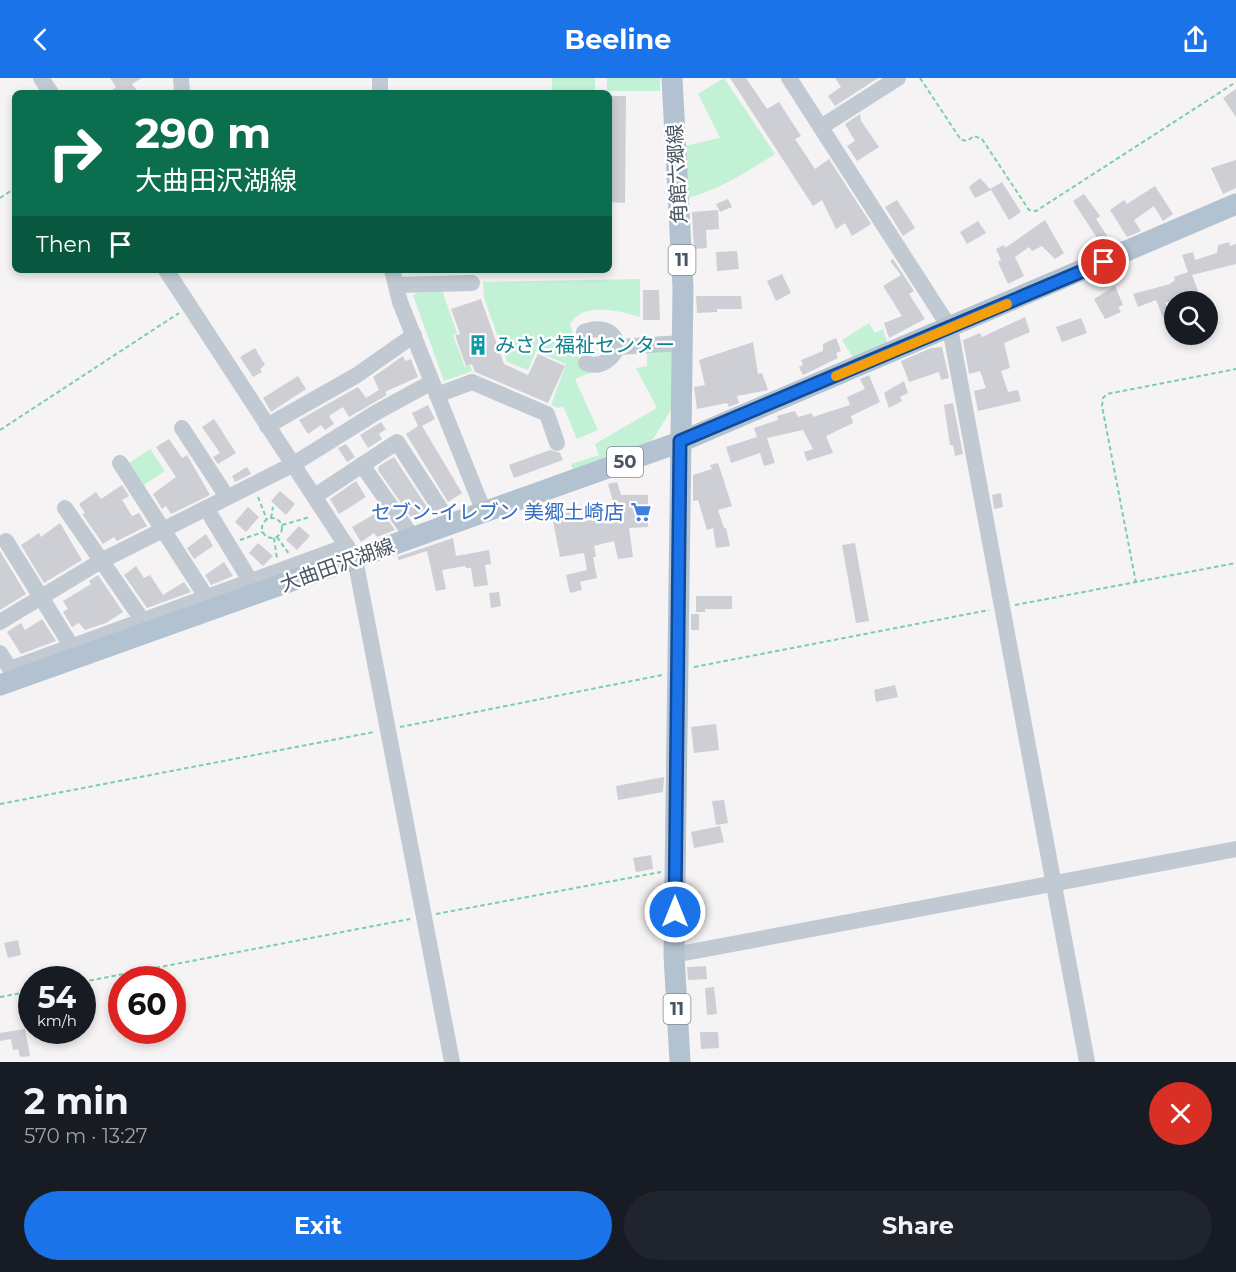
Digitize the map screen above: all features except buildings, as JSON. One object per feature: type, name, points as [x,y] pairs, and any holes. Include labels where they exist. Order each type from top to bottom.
[{"type":"main road","name":"角館六郷線","points":[[672,78],[684,288],[674,955],[680,1062]]},
{"type":"main road","name":"大曲田沢湖線","points":[[9,678],[351,553],[413,538],[680,441],[950,328],[1236,204]]},
{"type":"street","points":[[789,78],[950,328],[1087,1062]]},
{"type":"street","points":[[821,127],[898,78]]},
{"type":"street","points":[[168,273],[351,553],[388,729],[452,1062]]},
{"type":"street","points":[[472,283],[394,277],[414,335],[484,512]]},
{"type":"street","points":[[584,332],[592,329],[610,332],[616,338],[618,347],[613,357],[605,362],[592,366],[586,363]]},
{"type":"street","points":[[267,426],[357,375],[414,335]]},
{"type":"street","points":[[618,347],[682,342]]},
{"type":"street","points":[[0,622],[101,561],[292,465],[377,412],[435,388],[472,382],[547,414],[557,443]]},
{"type":"street","points":[[182,428],[227,497]]},
{"type":"street","points":[[315,496],[397,442],[451,525]]},
{"type":"street","points":[[120,463],[207,598]]},
{"type":"street","points":[[362,465],[413,538]]},
{"type":"street","points":[[65,508],[143,621]]},
{"type":"street","points":[[206,508],[250,582]]},
{"type":"street","points":[[6,541],[72,647]]},
{"type":"street","points":[[0,653],[9,678],[72,647],[296,565],[351,553]]},
{"type":"street","points":[[674,955],[1236,849]]},
{"type":"path","points":[[920,78],[961,140],[967,141],[974,136],[982,139],[1029,210],[1036,211],[1236,82]]},
{"type":"path","points":[[0,430],[189,306]]},
{"type":"path","points":[[1136,583],[1102,406],[1103,398],[1107,394],[1236,369]]},
{"type":"path","points":[[253,484],[267,520]]},
{"type":"path","points":[[272,518],[273,507]]},
{"type":"path","points":[[279,572],[275,537],[282,525],[326,512]]},
{"type":"path","points":[[275,537],[268,537],[263,532],[263,524],[272,518],[278,520],[282,525]]},
{"type":"path","points":[[228,545],[263,532]]},
{"type":"path","points":[[275,537],[296,565]]},
{"type":"path","points":[[0,804],[1236,563]]},
{"type":"path","points":[[96,979],[675,869]]},
{"type":"path","points":[[0,998],[18,995]]},
{"type":"green space","points":[[552,78],[595,78],[595,90],[552,90]]},
{"type":"green space","points":[[607,78],[660,78],[660,91],[607,90]]},
{"type":"green space","points":[[724,78],[775,154],[720,186],[684,199],[680,147],[720,138],[698,94]]},
{"type":"green space","points":[[640,279],[640,317],[622,312],[593,310],[584,312],[570,324],[580,360],[592,372],[575,379],[598,430],[577,439],[563,406],[558,408],[551,405],[566,364],[536,351],[528,370],[507,362],[484,298],[483,282]]},
{"type":"green space","points":[[442,290],[457,333],[453,335],[465,367],[470,365],[472,371],[444,381],[413,295],[422,291]]},
{"type":"green space","points":[[869,323],[875,333],[883,329],[888,346],[854,359],[842,340]]},
{"type":"green space","points":[[672,349],[673,407],[650,444],[574,472],[571,464],[599,455],[595,444],[657,408],[636,368],[647,366],[647,351]]},
{"type":"green space","points":[[150,449],[165,471],[141,487],[126,465]]},
{"type":"slow traffic","points":[[836,376],[1007,304]]},
{"type":"place","name":"みさと福祉センター","points":[[478,345]]},
{"type":"place","name":"セブン-イレブン 美郷土崎店","points":[[641,512]]},
{"type":"route","points":[[675,912],[680,441],[1104,262]]}]
